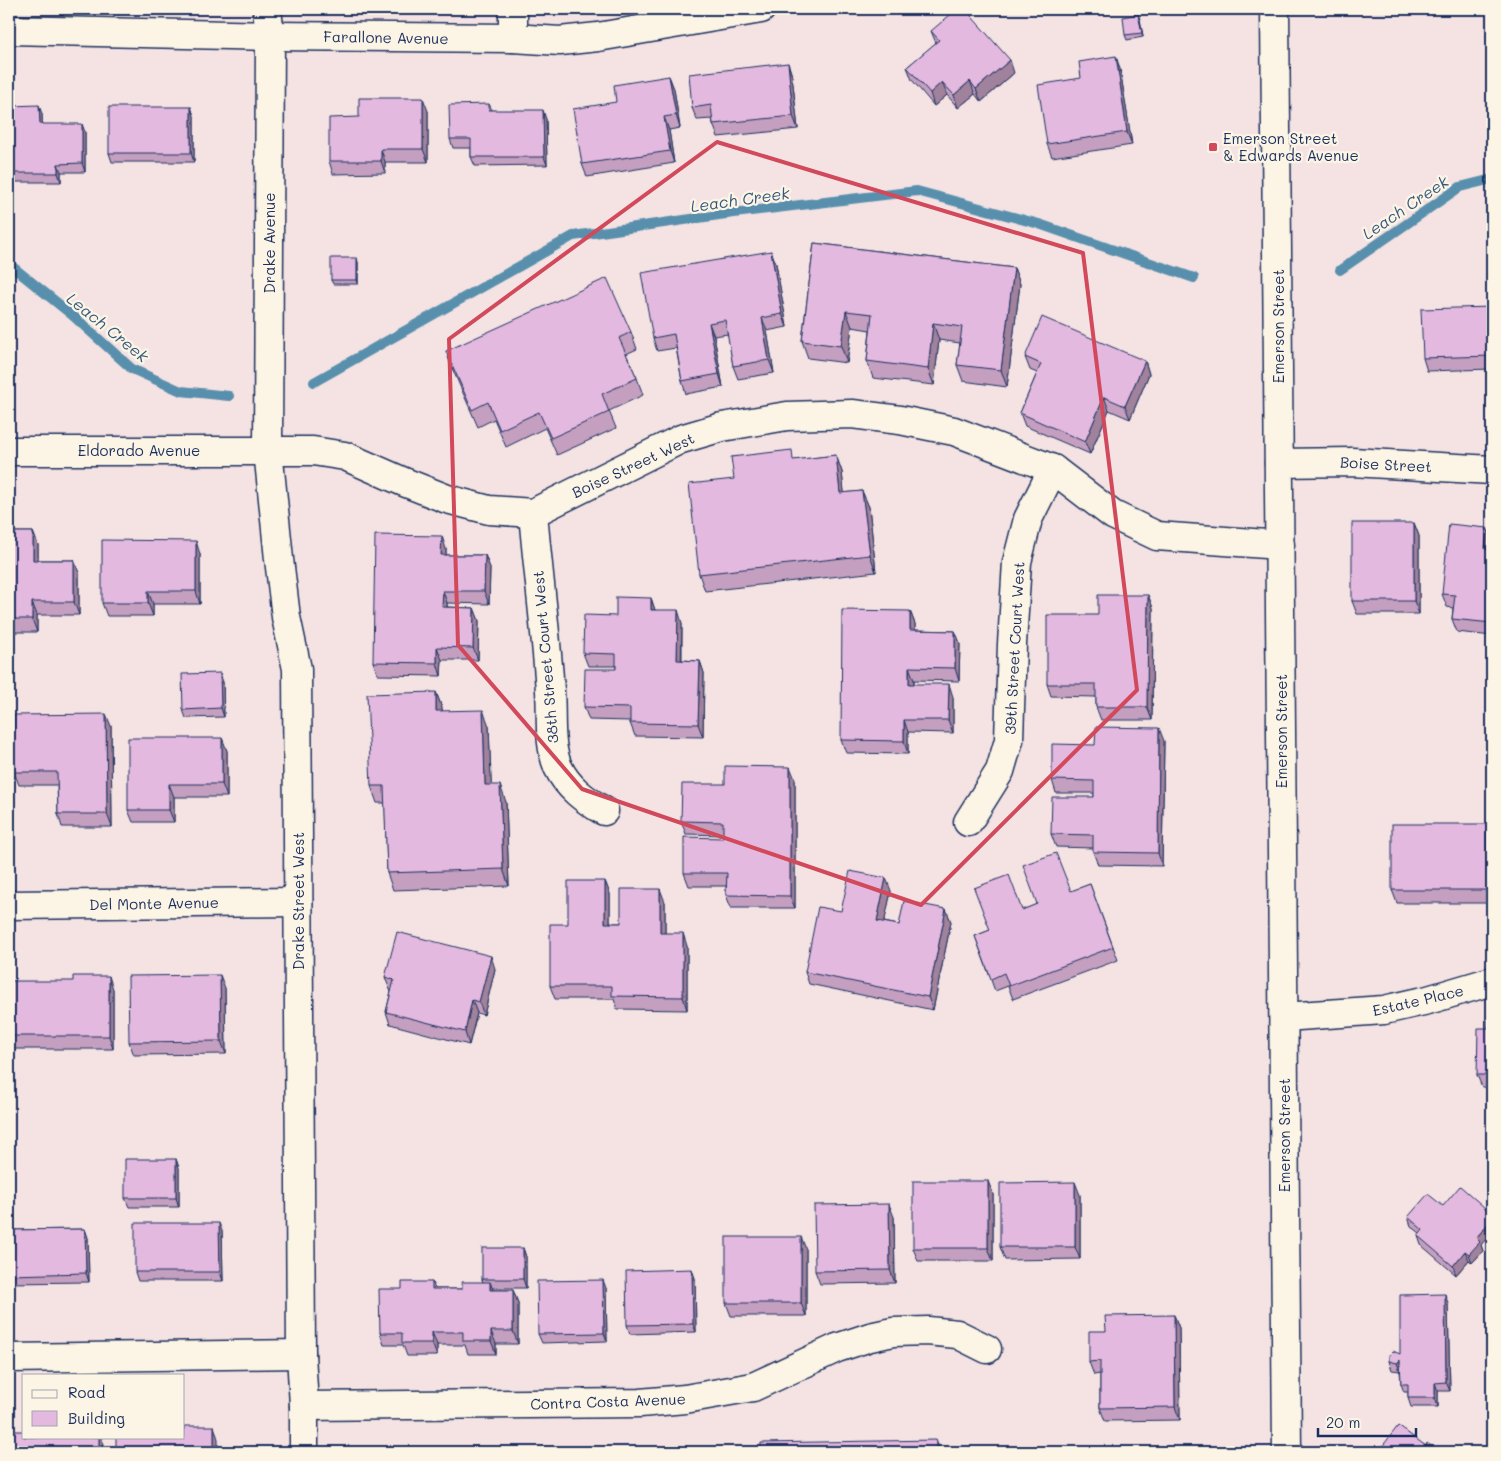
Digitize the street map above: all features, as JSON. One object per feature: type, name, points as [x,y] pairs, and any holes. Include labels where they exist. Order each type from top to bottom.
[{"type":"street","name":"Drake Avenue","points":[[267,9],[270,36],[268,450]]},
{"type":"street","points":[[513,9],[513,38]]},
{"type":"street","name":"Farallone Avenue","points":[[9,30],[270,36],[513,38],[560,41],[598,38],[761,9]]},
{"type":"street","name":"Emerson Street","points":[[1275,9],[1287,1452]]},
{"type":"street","name":"Boise Street West","points":[[533,513],[681,439],[722,427],[788,416],[852,414],[900,420],[954,431],[1053,469],[1113,515],[1157,536],[1280,545]]},
{"type":"street","points":[[268,450],[313,451],[345,456],[448,499],[489,510],[533,513]]},
{"type":"street","name":"Eldorado Avenue","points":[[9,451],[268,450]]},
{"type":"street","name":"Drake Street West","points":[[268,450],[286,617],[297,669],[301,1354],[304,1406]]},
{"type":"street","name":"Boise Street","points":[[1279,463],[1352,462],[1492,470]]},
{"type":"street","name":"39th Street Court West","points":[[968,822],[1000,771],[1010,740],[1016,562],[1028,519],[1053,469]]},
{"type":"street","name":"38th Street Court West","points":[[533,513],[550,692],[551,744],[558,767],[574,791],[586,801],[604,811]]},
{"type":"street","name":"Del Monte Avenue","points":[[9,905],[298,902]]},
{"type":"street","name":"Estate Place","points":[[1284,1017],[1384,1010],[1428,1000],[1492,981]]},
{"type":"street","name":"Contra Costa Avenue","points":[[304,1406],[640,1402],[685,1399],[753,1387],[837,1348],[870,1336],[893,1332],[928,1331],[957,1334],[987,1349]]},
{"type":"street","points":[[9,1358],[301,1354]]},
{"type":"street","points":[[304,1406],[304,1452]]},
{"type":"highlighted area","points":[[717,142],[1083,253],[1137,690],[921,905],[582,789],[458,645],[449,339]]},
{"type":"building","points":[[957,9],[965,9],[1010,60],[976,89],[970,81],[954,95],[942,82],[930,93],[907,67],[939,40],[931,31]]},
{"type":"building","points":[[1138,14],[1142,33],[1125,35],[1123,17]]},
{"type":"building","points":[[1116,56],[1127,132],[1047,144],[1038,85],[1081,78],[1079,62]]},
{"type":"building","points":[[788,63],[793,116],[713,124],[711,105],[692,108],[689,74]]},
{"type":"building","points":[[669,76],[676,115],[664,117],[670,151],[582,164],[573,109],[616,102],[614,85]]},
{"type":"building","points":[[359,98],[423,98],[423,149],[381,149],[381,161],[329,161],[329,118],[359,117]]},
{"type":"building","points":[[489,104],[489,110],[543,110],[544,157],[471,157],[471,139],[450,139],[449,105]]},
{"type":"building","points":[[39,105],[40,124],[82,124],[82,163],[58,164],[58,173],[9,173],[9,106]]},
{"type":"building","points":[[109,107],[191,107],[191,153],[109,153]]},
{"type":"building","points":[[814,243],[1014,268],[1001,370],[957,365],[962,327],[933,323],[928,369],[867,361],[872,314],[846,311],[841,346],[802,341]]},
{"type":"building","points":[[771,251],[782,314],[762,318],[769,360],[733,366],[725,320],[709,323],[719,374],[682,381],[674,334],[653,338],[641,273]]},
{"type":"building","points":[[331,258],[357,258],[357,280],[331,280]]},
{"type":"building","points":[[607,278],[631,332],[619,338],[637,378],[602,394],[609,412],[551,438],[539,412],[500,430],[488,402],[472,410],[446,351]]},
{"type":"building","points":[[1492,307],[1492,356],[1423,358],[1421,309]]},
{"type":"building","points":[[1042,317],[1145,361],[1125,406],[1104,397],[1085,442],[1020,413],[1041,364],[1025,357]]},
{"type":"building","points":[[792,450],[793,460],[836,455],[840,493],[862,491],[870,555],[699,574],[689,484],[734,479],[731,457]]},
{"type":"building","points":[[1352,523],[1414,523],[1414,601],[1352,601]]},
{"type":"building","points":[[1449,524],[1487,528],[1485,549],[1492,550],[1492,623],[1452,619],[1455,595],[1442,594]]},
{"type":"building","points":[[9,532],[33,532],[33,560],[74,560],[74,602],[32,602],[32,619],[9,619]]},
{"type":"building","points":[[375,535],[442,536],[441,555],[485,555],[484,591],[443,591],[442,607],[474,608],[473,648],[437,647],[437,663],[373,662]]},
{"type":"building","points":[[102,540],[196,541],[196,591],[148,591],[148,603],[102,603]]},
{"type":"building","points":[[1098,595],[1148,595],[1147,707],[1096,707],[1096,684],[1047,684],[1047,615],[1098,615]]},
{"type":"building","points":[[616,597],[651,598],[651,610],[678,610],[677,660],[700,661],[698,724],[630,723],[630,708],[584,707],[585,669],[616,669],[616,654],[583,653],[584,615],[616,616]]},
{"type":"building","points":[[842,610],[910,611],[910,630],[955,631],[955,668],[909,667],[909,684],[949,684],[948,720],[904,720],[904,741],[841,740]]},
{"type":"building","points":[[220,673],[221,708],[183,710],[182,674]]},
{"type":"building","points":[[436,692],[436,711],[483,710],[485,785],[500,785],[503,869],[387,873],[384,786],[371,786],[367,694]]},
{"type":"building","points":[[106,714],[107,814],[58,814],[57,772],[14,772],[14,715]]},
{"type":"building","points":[[1096,727],[1159,728],[1158,853],[1093,852],[1093,835],[1051,834],[1052,797],[1094,797],[1094,781],[1052,780],[1052,744],[1095,745]]},
{"type":"building","points":[[128,738],[222,738],[222,784],[169,784],[169,810],[128,810]]},
{"type":"building","points":[[725,766],[790,767],[790,896],[726,895],[727,873],[684,873],[684,837],[723,838],[723,822],[681,821],[682,784],[725,784]]},
{"type":"building","points":[[1392,824],[1487,824],[1487,890],[1392,890]]},
{"type":"building","points":[[1056,853],[1071,891],[1090,884],[1113,947],[1009,986],[1004,973],[991,979],[975,936],[990,930],[974,888],[1009,875],[1022,910],[1037,904],[1023,865]]},
{"type":"building","points":[[850,871],[886,878],[877,921],[899,925],[904,901],[946,909],[928,997],[805,972],[818,907],[841,911]]},
{"type":"building","points":[[568,881],[605,881],[605,923],[621,923],[621,889],[660,889],[660,933],[683,933],[683,997],[612,996],[612,986],[550,986],[550,924],[568,924]]},
{"type":"building","points":[[397,932],[491,956],[479,1002],[472,1000],[465,1032],[386,1012],[394,980],[385,977]]},
{"type":"building","points":[[220,975],[221,1041],[129,1042],[128,976]]},
{"type":"building","points":[[73,976],[109,976],[109,1036],[9,1036],[9,981],[73,981]]},
{"type":"building","points":[[1488,1020],[1492,1020],[1492,1075],[1477,1075],[1478,1028],[1488,1028]]},
{"type":"building","points":[[125,1159],[176,1159],[176,1198],[125,1198]]},
{"type":"building","points":[[913,1181],[988,1181],[988,1248],[913,1248]]},
{"type":"building","points":[[1075,1182],[1075,1247],[1000,1247],[1000,1183]]},
{"type":"building","points":[[1460,1186],[1492,1214],[1492,1219],[1476,1238],[1480,1242],[1469,1254],[1465,1251],[1453,1266],[1418,1236],[1423,1230],[1408,1217],[1428,1194],[1443,1206]]},
{"type":"building","points":[[889,1204],[890,1270],[815,1271],[814,1205]]},
{"type":"building","points":[[135,1223],[219,1223],[220,1272],[135,1272]]},
{"type":"building","points":[[85,1229],[86,1273],[9,1275],[9,1230]]},
{"type":"building","points":[[726,1237],[801,1237],[801,1303],[726,1303]]},
{"type":"building","points":[[482,1248],[523,1248],[523,1279],[482,1279]]},
{"type":"building","points":[[692,1269],[693,1324],[627,1325],[626,1271]]},
{"type":"building","points":[[603,1280],[604,1333],[538,1334],[537,1281]]},
{"type":"building","points":[[402,1282],[432,1282],[432,1289],[462,1289],[462,1282],[490,1282],[490,1290],[513,1290],[513,1331],[491,1331],[491,1341],[463,1341],[463,1332],[432,1332],[432,1343],[402,1343],[402,1333],[380,1333],[379,1289],[402,1289]]},
{"type":"building","points":[[1445,1294],[1446,1382],[1435,1383],[1435,1398],[1408,1398],[1408,1384],[1401,1384],[1400,1360],[1397,1363],[1389,1361],[1389,1355],[1393,1351],[1400,1354],[1400,1295]]},
{"type":"building","points":[[1174,1315],[1175,1407],[1100,1408],[1100,1361],[1089,1362],[1089,1331],[1106,1331],[1105,1316]]},
{"type":"building","points":[[185,1426],[214,1426],[214,1452],[116,1452],[116,1438],[185,1438]]},
{"type":"building","points":[[1398,1426],[1426,1446],[1427,1443],[1440,1452],[1378,1452]]},
{"type":"building","points":[[11,1431],[22,1431],[22,1438],[99,1438],[99,1452],[11,1452]]},
{"type":"building","points":[[936,1440],[936,1452],[761,1452],[761,1443]]},
{"type":"waterway","name":"Leach Creek","points":[[1340,270],[1460,187],[1492,179]]},
{"type":"waterway","name":"Leach Creek","points":[[314,382],[573,236],[726,214],[917,191],[1039,224],[1194,278]]},
{"type":"waterway","name":"Leach Creek","points":[[9,264],[71,314],[132,369],[181,391],[229,396]]},
{"type":"place","name":"Emerson Street & Edwards Avenue","points":[[1213,147]]}]
